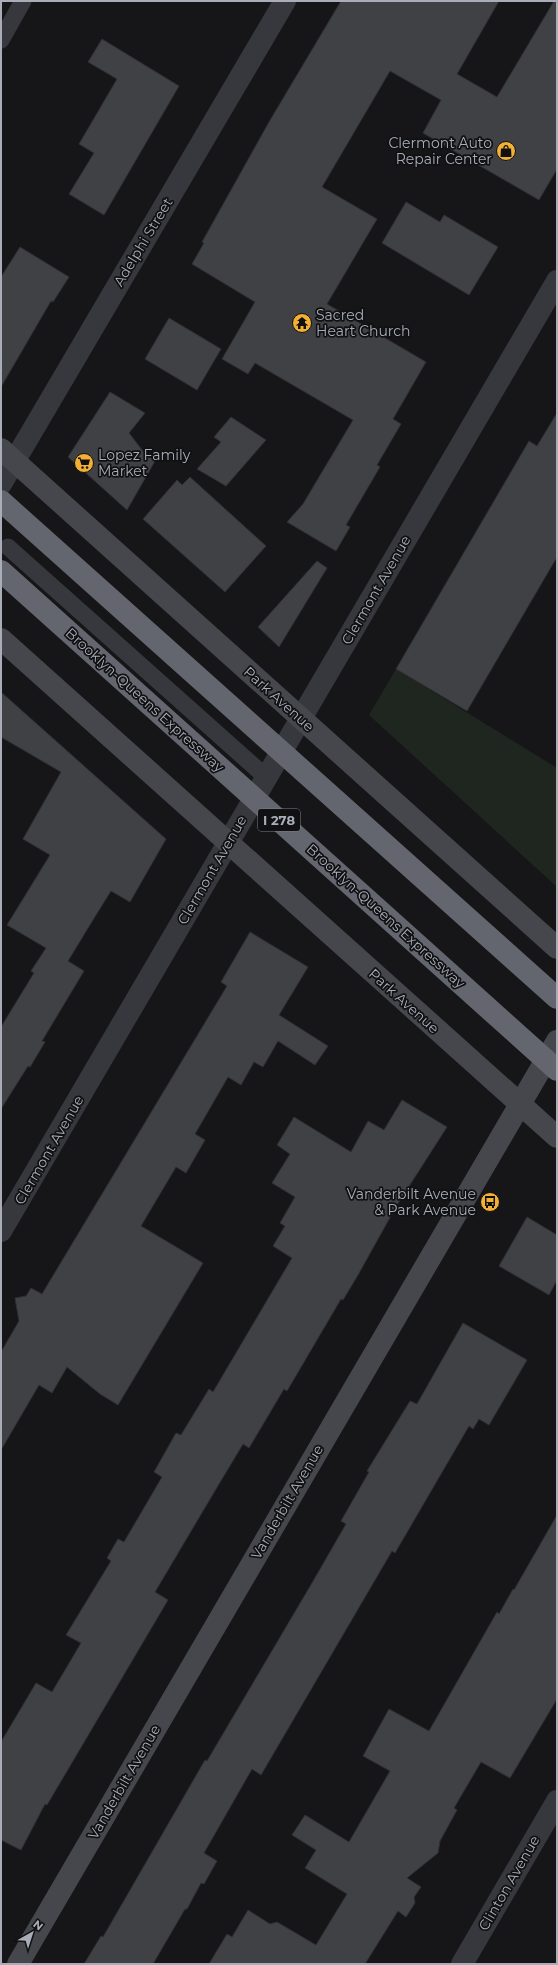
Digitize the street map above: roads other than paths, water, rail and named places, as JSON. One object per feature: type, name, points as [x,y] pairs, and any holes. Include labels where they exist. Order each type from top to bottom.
[{"type":"highway","points":[[1,501],[557,998]]},
{"type":"highway","name":"Brooklyn-Queens Expressway","points":[[1,571],[557,1070]]},
{"type":"main road","name":"Park Avenue","points":[[8,455],[557,948]]},
{"type":"main road","name":"Park Avenue","points":[[1,640],[557,1137]]},
{"type":"main road","name":"Vanderbilt Avenue","points":[[18,1964],[557,1041]]},
{"type":"street","name":"Adelphi Street","points":[[1,484],[8,455],[285,1]]},
{"type":"street","name":"Clermont Avenue","points":[[1,1231],[557,281]]},
{"type":"street","name":"Clinton Avenue","points":[[462,1964],[557,1801]]},
{"type":"lane","points":[[1,40],[23,1]]},
{"type":"lane","points":[[8,547],[266,777]]},
{"type":"place","name":"Clermont Auto Repair Center","points":[[506,151]]},
{"type":"place","name":"Sacred Heart Church","points":[[302,323]]},
{"type":"place","name":"Lopez Family Market","points":[[84,463]]},
{"type":"place","name":"Vanderbilt Avenue & Park Avenue","points":[[490,1202]]}]
